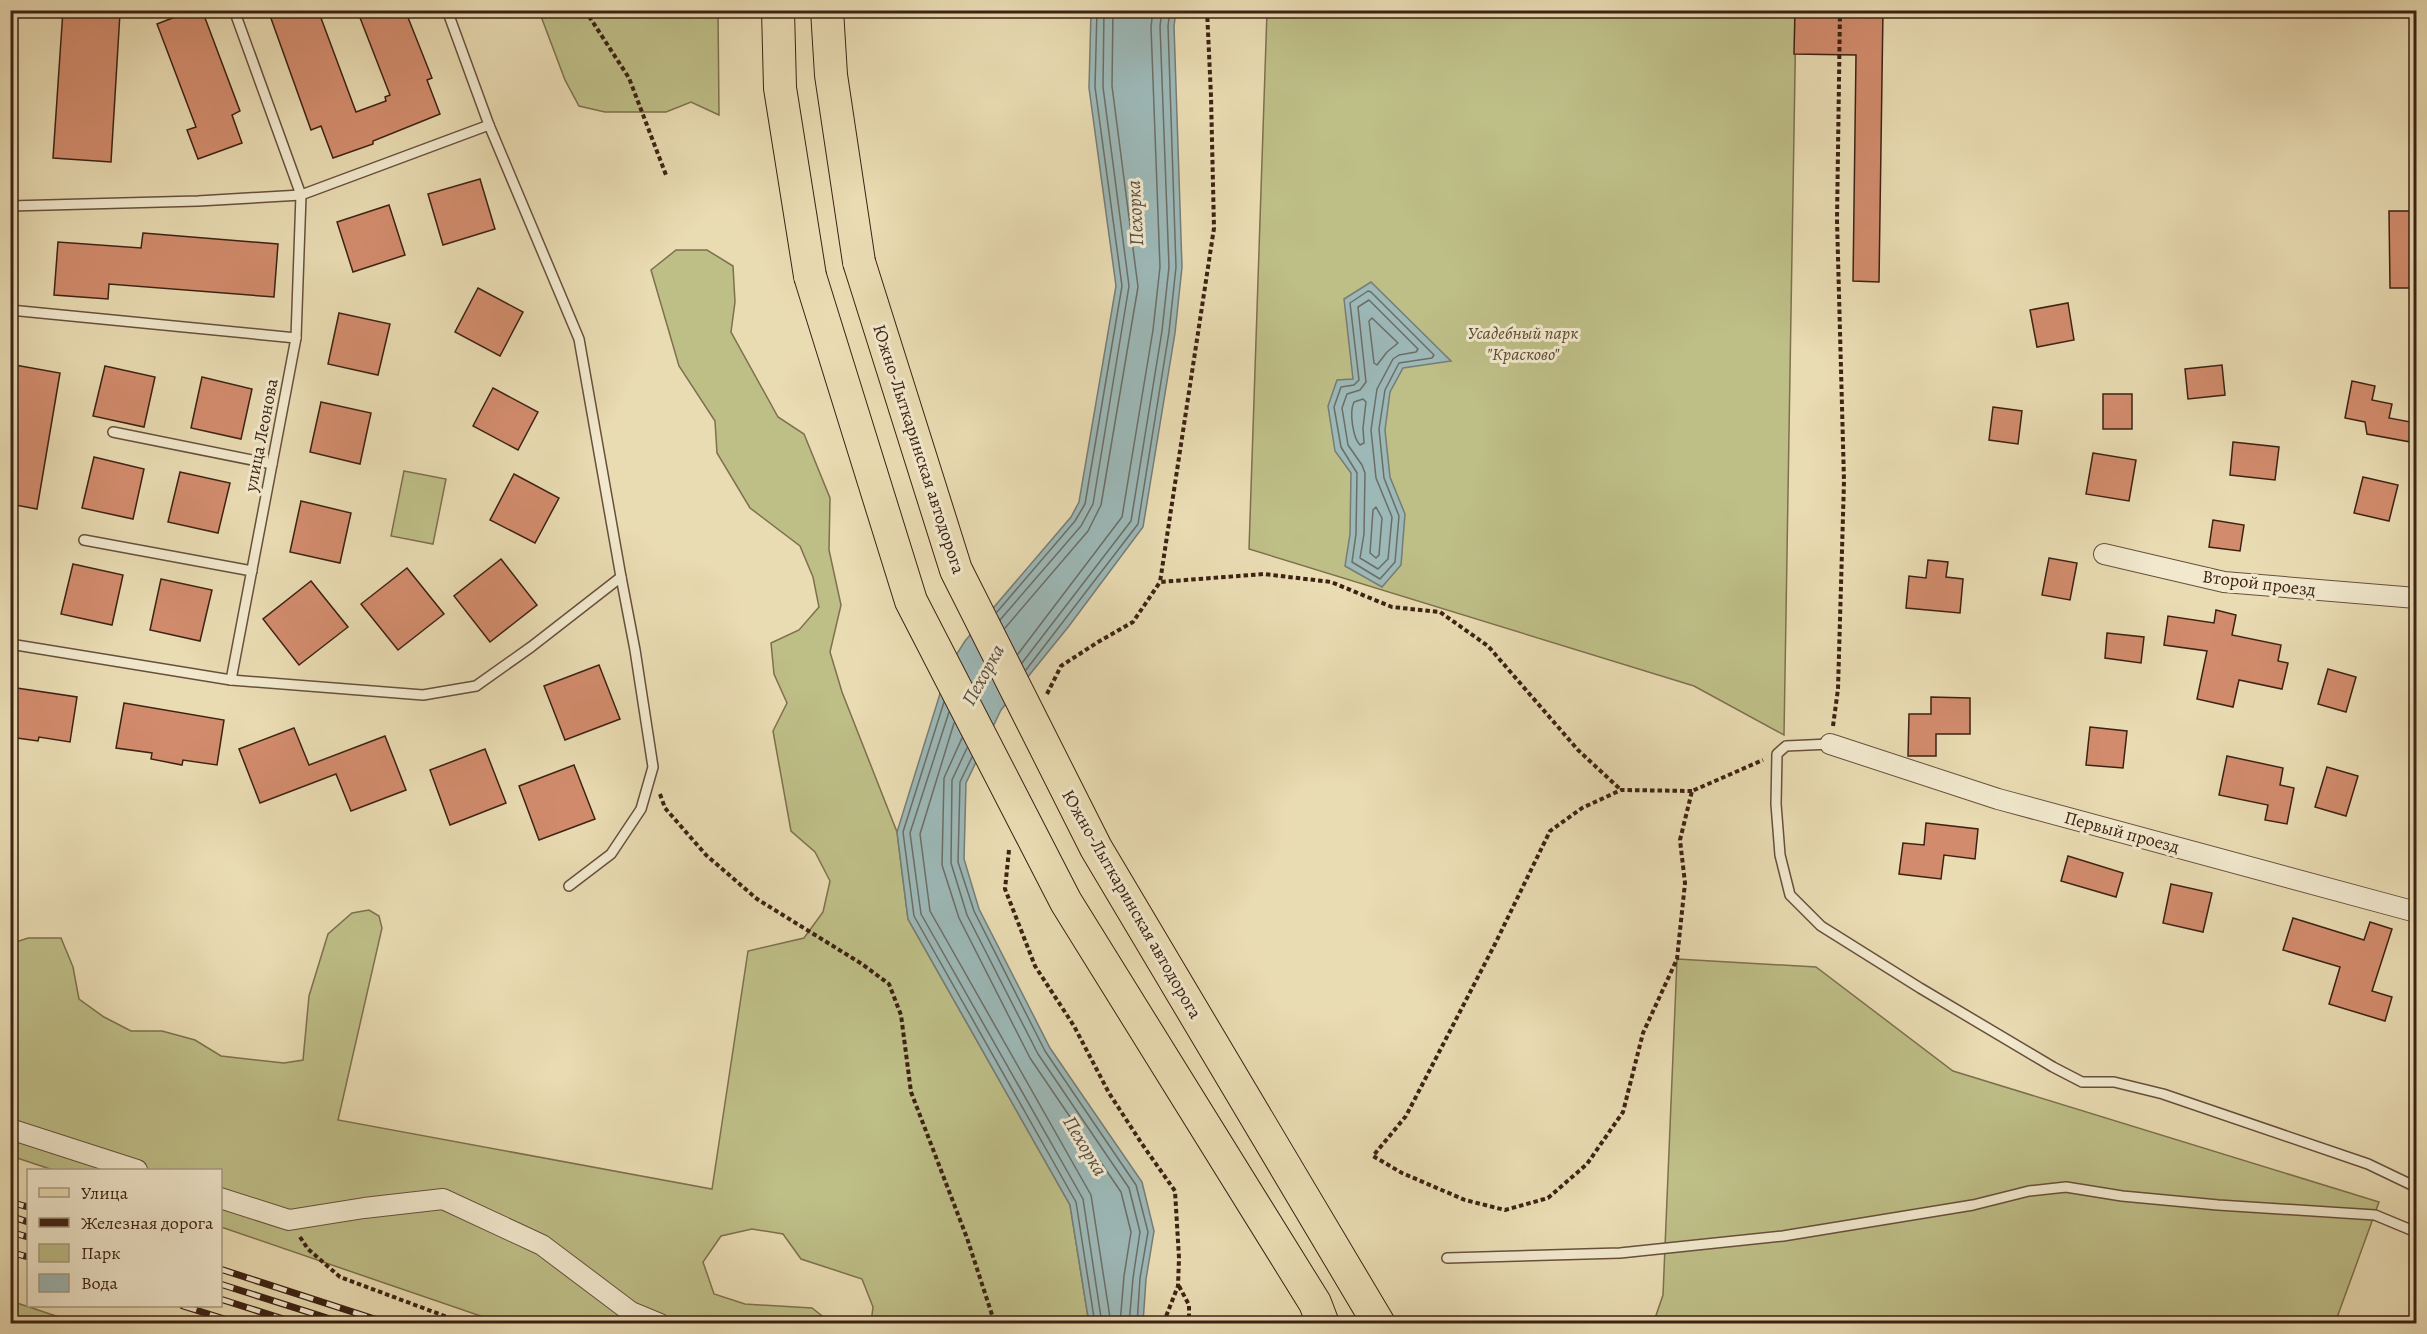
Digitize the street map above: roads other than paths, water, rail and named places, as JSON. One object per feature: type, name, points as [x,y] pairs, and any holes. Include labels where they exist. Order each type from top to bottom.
[{"type":"main road","points":[[778,10],[780,88],[810,276],[911,602],[1066,902],[1315,1303],[1323,1323]]},
{"type":"main road","name":"Южно-Лыткаринская автодорога","points":[[827,10],[831,75],[859,262],[956,570],[1096,848],[1378,1323]]},
{"type":"street","name":"Второй проезд","points":[[2104,554],[2224,582],[2416,598]]},
{"type":"street","name":"Первый проезд","points":[[1830,744],[1998,799],[2416,912]]},
{"type":"street","points":[[10,1129],[134,1169]]},
{"type":"street","points":[[222,1199],[289,1220],[443,1199],[542,1245],[631,1312],[660,1323]]},
{"type":"lane","points":[[234,10],[301,195]]},
{"type":"lane","points":[[447,10],[489,125],[579,339],[635,650],[652,767],[641,809],[611,854],[569,886]]},
{"type":"lane","points":[[10,206],[198,201],[301,195],[489,125]]},
{"type":"lane","name":"улица Леонова","points":[[231,680],[296,338],[301,195]]},
{"type":"lane","points":[[10,310],[296,338]]},
{"type":"lane","points":[[113,432],[272,464]]},
{"type":"lane","points":[[84,540],[252,571]]},
{"type":"lane","points":[[10,644],[231,680],[423,695],[476,686],[531,647],[621,577]]},
{"type":"lane","points":[[1830,744],[1786,746],[1778,754],[1776,804],[1780,855],[1790,895],[1821,926],[1950,1006],[2082,1082],[2114,1082],[2163,1094],[2368,1164],[2416,1187]]},
{"type":"lane","points":[[1447,1258],[1620,1252],[1783,1236],[1973,1204],[2029,1191],[2066,1187],[2122,1196],[2218,1205],[2375,1215],[2416,1232]]},
{"type":"water","name":"Пехорка","points":[[1091,11],[1176,11],[1174,26],[1182,267],[1175,333],[1143,527],[1069,626],[1001,710],[966,783],[964,859],[979,909],[1050,1048],[1142,1182],[1154,1231],[1146,1279],[1143,1323],[1089,1323],[1070,1205],[908,919],[897,832],[948,668],[965,641],[1071,517],[1079,502],[1116,286],[1089,88]]},
{"type":"water","points":[[1371,282],[1451,361],[1403,368],[1390,392],[1385,430],[1390,477],[1405,514],[1401,565],[1382,587],[1345,566],[1350,534],[1351,473],[1335,451],[1328,406],[1337,380],[1353,379],[1344,299]]},
{"type":"railway","points":[[10,1202],[27,1207]]},
{"type":"railway","points":[[10,1216],[27,1222]]},
{"type":"railway","points":[[10,1232],[27,1237]]},
{"type":"railway","points":[[10,1252],[27,1257]]},
{"type":"railway","points":[[222,1270],[390,1324]]},
{"type":"railway","points":[[222,1285],[346,1324]]},
{"type":"railway","points":[[222,1300],[299,1324]]},
{"type":"railway","points":[[186,1307],[240,1324]]},
{"type":"park label","name":"Усадебный парк \"Красково\"","points":[[1523,343]]}]
